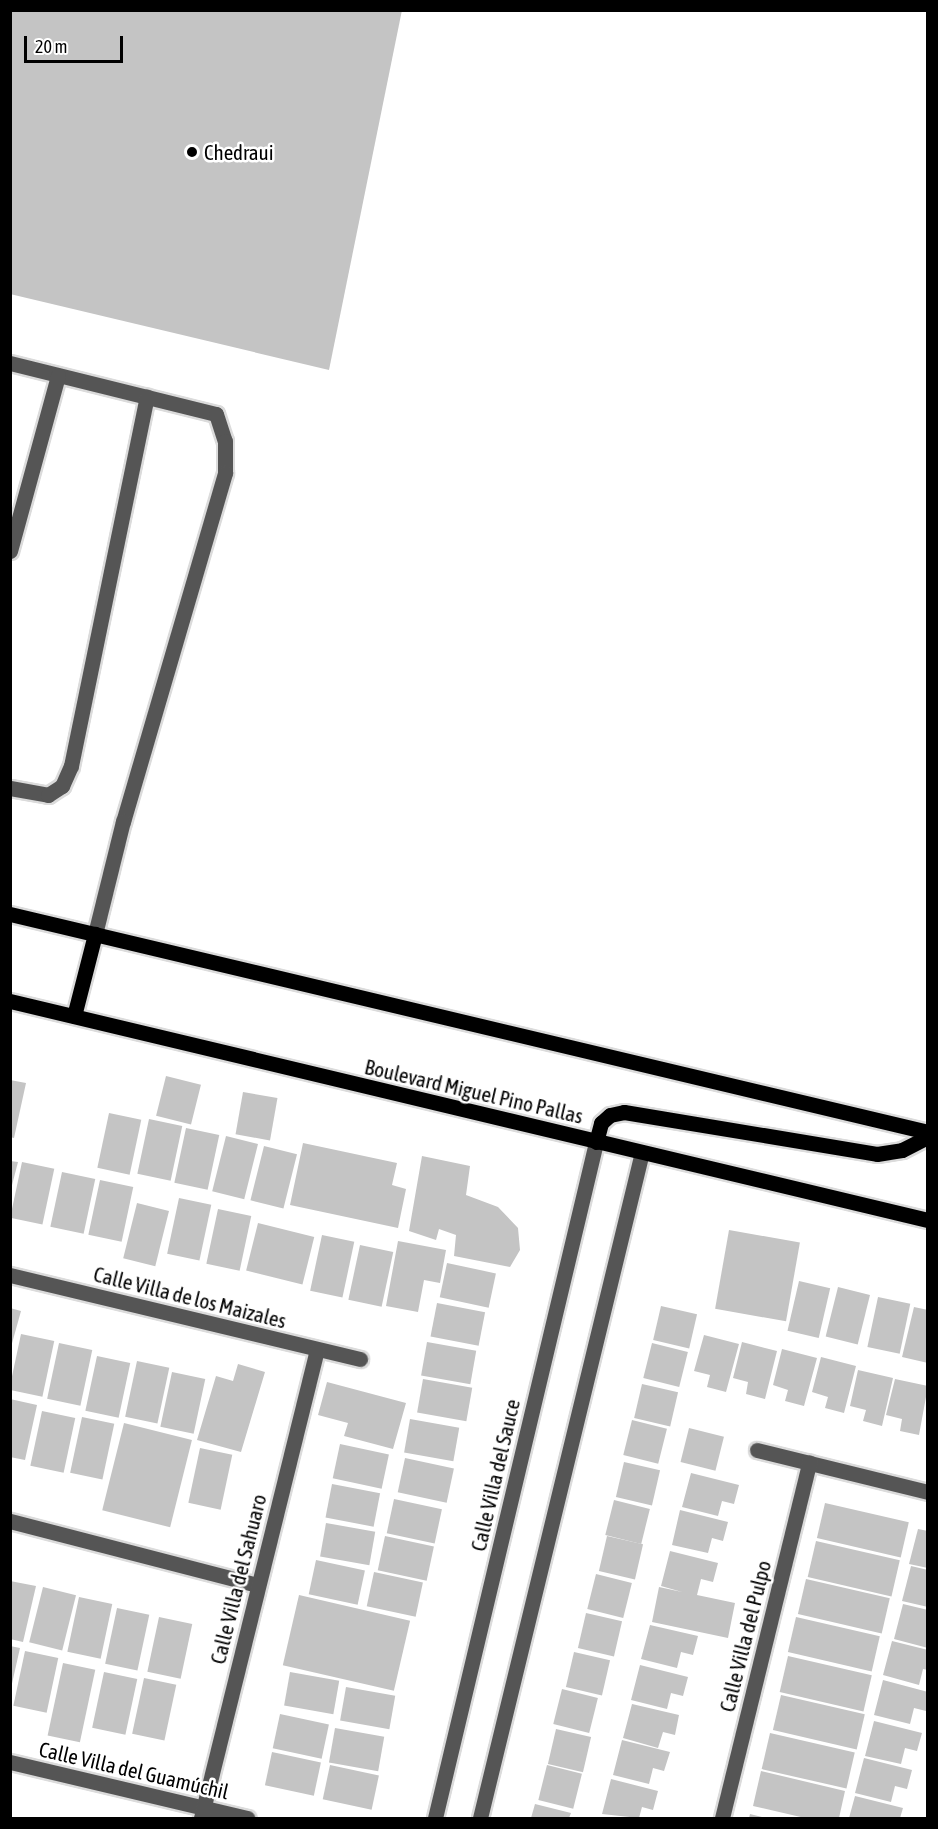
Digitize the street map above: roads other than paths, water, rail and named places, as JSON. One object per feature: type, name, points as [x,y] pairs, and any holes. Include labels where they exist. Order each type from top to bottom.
[{"type":"main road","points":[[10,914],[927,1135]]},
{"type":"main road","points":[[74,1016],[95,934]]},
{"type":"main road","name":"Boulevard Miguel Pino Pallas","points":[[10,1001],[927,1221]]},
{"type":"main road","points":[[596,1142],[601,1123],[610,1114],[624,1112],[878,1154],[902,1150],[927,1135]]},
{"type":"street","points":[[10,363],[216,414],[225,441],[225,473],[123,821],[95,934]]},
{"type":"street","points":[[10,551],[58,375]]},
{"type":"street","points":[[10,788],[48,795],[62,786],[71,766],[147,397]]},
{"type":"street","name":"Calle Villa del Sauce","points":[[435,1818],[596,1142]]},
{"type":"street","points":[[480,1818],[642,1152]]},
{"type":"street","name":"Calle Villa de los Maizales","points":[[10,1275],[360,1359]]},
{"type":"street","name":"Calle Villa del Sahuaro","points":[[202,1813],[317,1350]]},
{"type":"street","points":[[757,1450],[927,1492]]},
{"type":"street","name":"Calle Villa del Pulpo","points":[[722,1818],[809,1463]]},
{"type":"street","points":[[10,1521],[258,1585]]},
{"type":"street","name":"Calle Villa del Guamúchil","points":[[10,1762],[202,1813],[247,1818]]},
{"type":"place","name":"Chedraui","points":[[192,152]]}]
